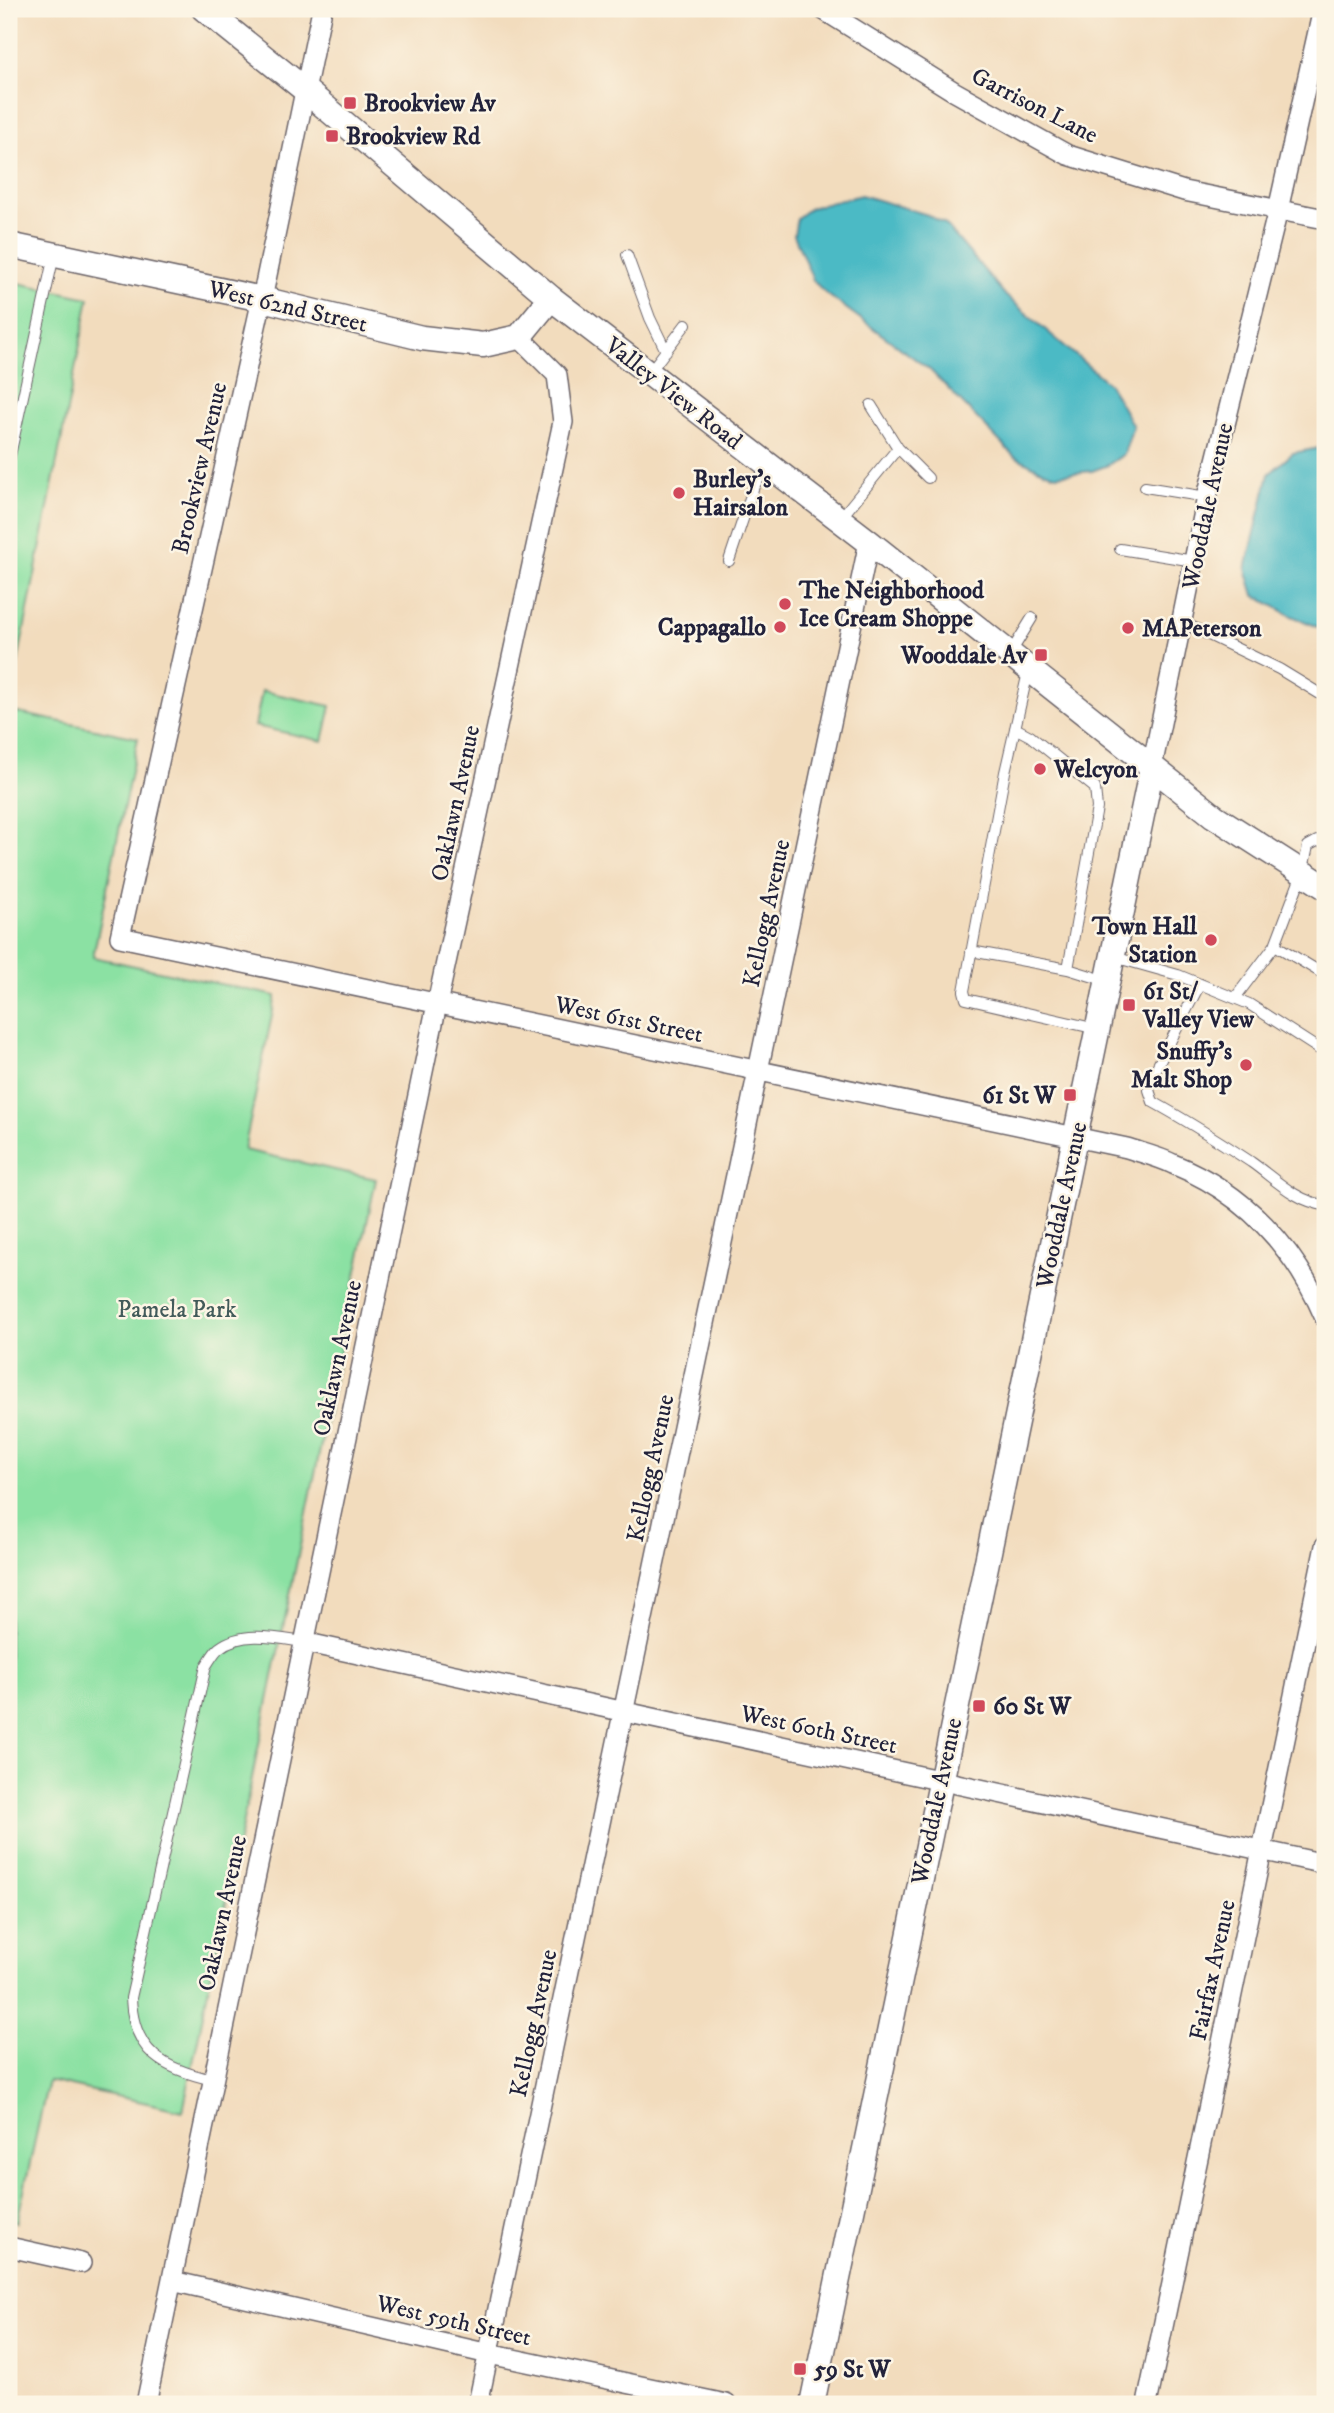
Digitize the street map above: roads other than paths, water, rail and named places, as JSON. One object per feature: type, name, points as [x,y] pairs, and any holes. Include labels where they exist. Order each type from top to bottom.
[{"type":"street","name":"Valley View Road","points":[[204,9],[305,89],[551,298],[869,542],[1214,816],[1325,887]]},
{"type":"street","name":"Brookview Avenue","points":[[120,937],[262,299],[322,9]]},
{"type":"street","name":"Garrison Lane","points":[[822,9],[955,92],[1068,155],[1184,191],[1325,219]]},
{"type":"street","name":"Wooddale Avenue","points":[[812,2404],[1207,497],[1278,210],[1323,9]]},
{"type":"street","name":"West 62nd Street","points":[[9,245],[262,299],[422,338],[483,345],[519,337]]},
{"type":"street","points":[[519,337],[551,298]]},
{"type":"street","name":"Oaklawn Avenue","points":[[146,2404],[437,1004],[563,422],[557,375],[519,337]]},
{"type":"street","name":"Kellogg Avenue","points":[[478,2404],[869,542]]},
{"type":"street","name":"West 61st Street","points":[[120,937],[1127,1148],[1174,1164],[1216,1185],[1255,1215],[1288,1250],[1313,1290],[1325,1318]]},
{"type":"street","name":"Fairfax Avenue","points":[[1147,2404],[1325,1546]]},
{"type":"street","name":"West 60th Street","points":[[303,1642],[1325,1864]]},
{"type":"street","points":[[9,2247],[81,2263]]},
{"type":"street","name":"West 59th Street","points":[[172,2281],[489,2354],[726,2404]]},
{"type":"lane","points":[[9,460],[54,255]]},
{"type":"lane","points":[[627,256],[666,351]]},
{"type":"lane","points":[[649,374],[686,324]]},
{"type":"lane","points":[[872,405],[898,447],[929,478]]},
{"type":"lane","points":[[839,519],[898,447]]},
{"type":"lane","points":[[729,561],[754,485],[769,466]]},
{"type":"lane","points":[[1145,487],[1207,497]]},
{"type":"lane","points":[[1121,549],[1194,561]]},
{"type":"lane","points":[[1032,618],[1019,662],[1015,728],[964,990],[966,999],[1098,1029]]},
{"type":"lane","points":[[1182,622],[1279,669],[1325,697]]},
{"type":"lane","points":[[1015,728],[1030,736],[1095,788],[1097,808],[1068,969]]},
{"type":"lane","points":[[1234,998],[1275,945],[1302,874],[1308,846],[1317,841],[1325,843]]},
{"type":"lane","points":[[1275,945],[1325,975]]},
{"type":"lane","points":[[971,951],[1068,969],[1110,969],[1178,975],[1249,1004],[1325,1053]]},
{"type":"lane","points":[[1200,984],[1156,1069],[1149,1090],[1153,1102],[1250,1162],[1297,1196],[1311,1204],[1325,1205]]},
{"type":"lane","points":[[213,2080],[188,2074],[151,2053],[138,2038],[132,2017],[131,1998],[206,1666],[217,1649],[232,1640],[272,1637],[303,1642]]},
{"type":"water","points":[[861,195],[928,215],[945,224],[1006,296],[1109,384],[1133,426],[1124,454],[1108,465],[1092,471],[1056,475],[1014,456],[930,370],[824,292],[813,280],[794,235],[797,218],[810,208]]},
{"type":"water","points":[[1325,447],[1325,630],[1254,595],[1246,569],[1269,474],[1293,453]]},
{"type":"place","name":"Brookview Av","points":[[350,103]]},
{"type":"place","name":"Brookview Rd","points":[[332,136]]},
{"type":"place","name":"Burley's Hairsalon","points":[[679,493]]},
{"type":"place","name":"The Neighborhood Ice Cream Shoppe","points":[[785,604]]},
{"type":"place","name":"Cappagallo","points":[[780,627]]},
{"type":"place","name":"MAPeterson","points":[[1128,628]]},
{"type":"place","name":"Wooddale Av","points":[[1041,655]]},
{"type":"place","name":"Welcyon","points":[[1040,769]]},
{"type":"place","name":"Town Hall Station","points":[[1211,940]]},
{"type":"place","name":"61 St/ Valley View","points":[[1129,1005]]},
{"type":"place","name":"Snuffy's Malt Shop","points":[[1246,1065]]},
{"type":"place","name":"61 St W","points":[[1070,1095]]},
{"type":"place","name":"60 St W","points":[[979,1706]]},
{"type":"place","name":"59 St W","points":[[800,2369]]},
{"type":"park label","name":"Pamela Park","points":[[177,1309]]}]
